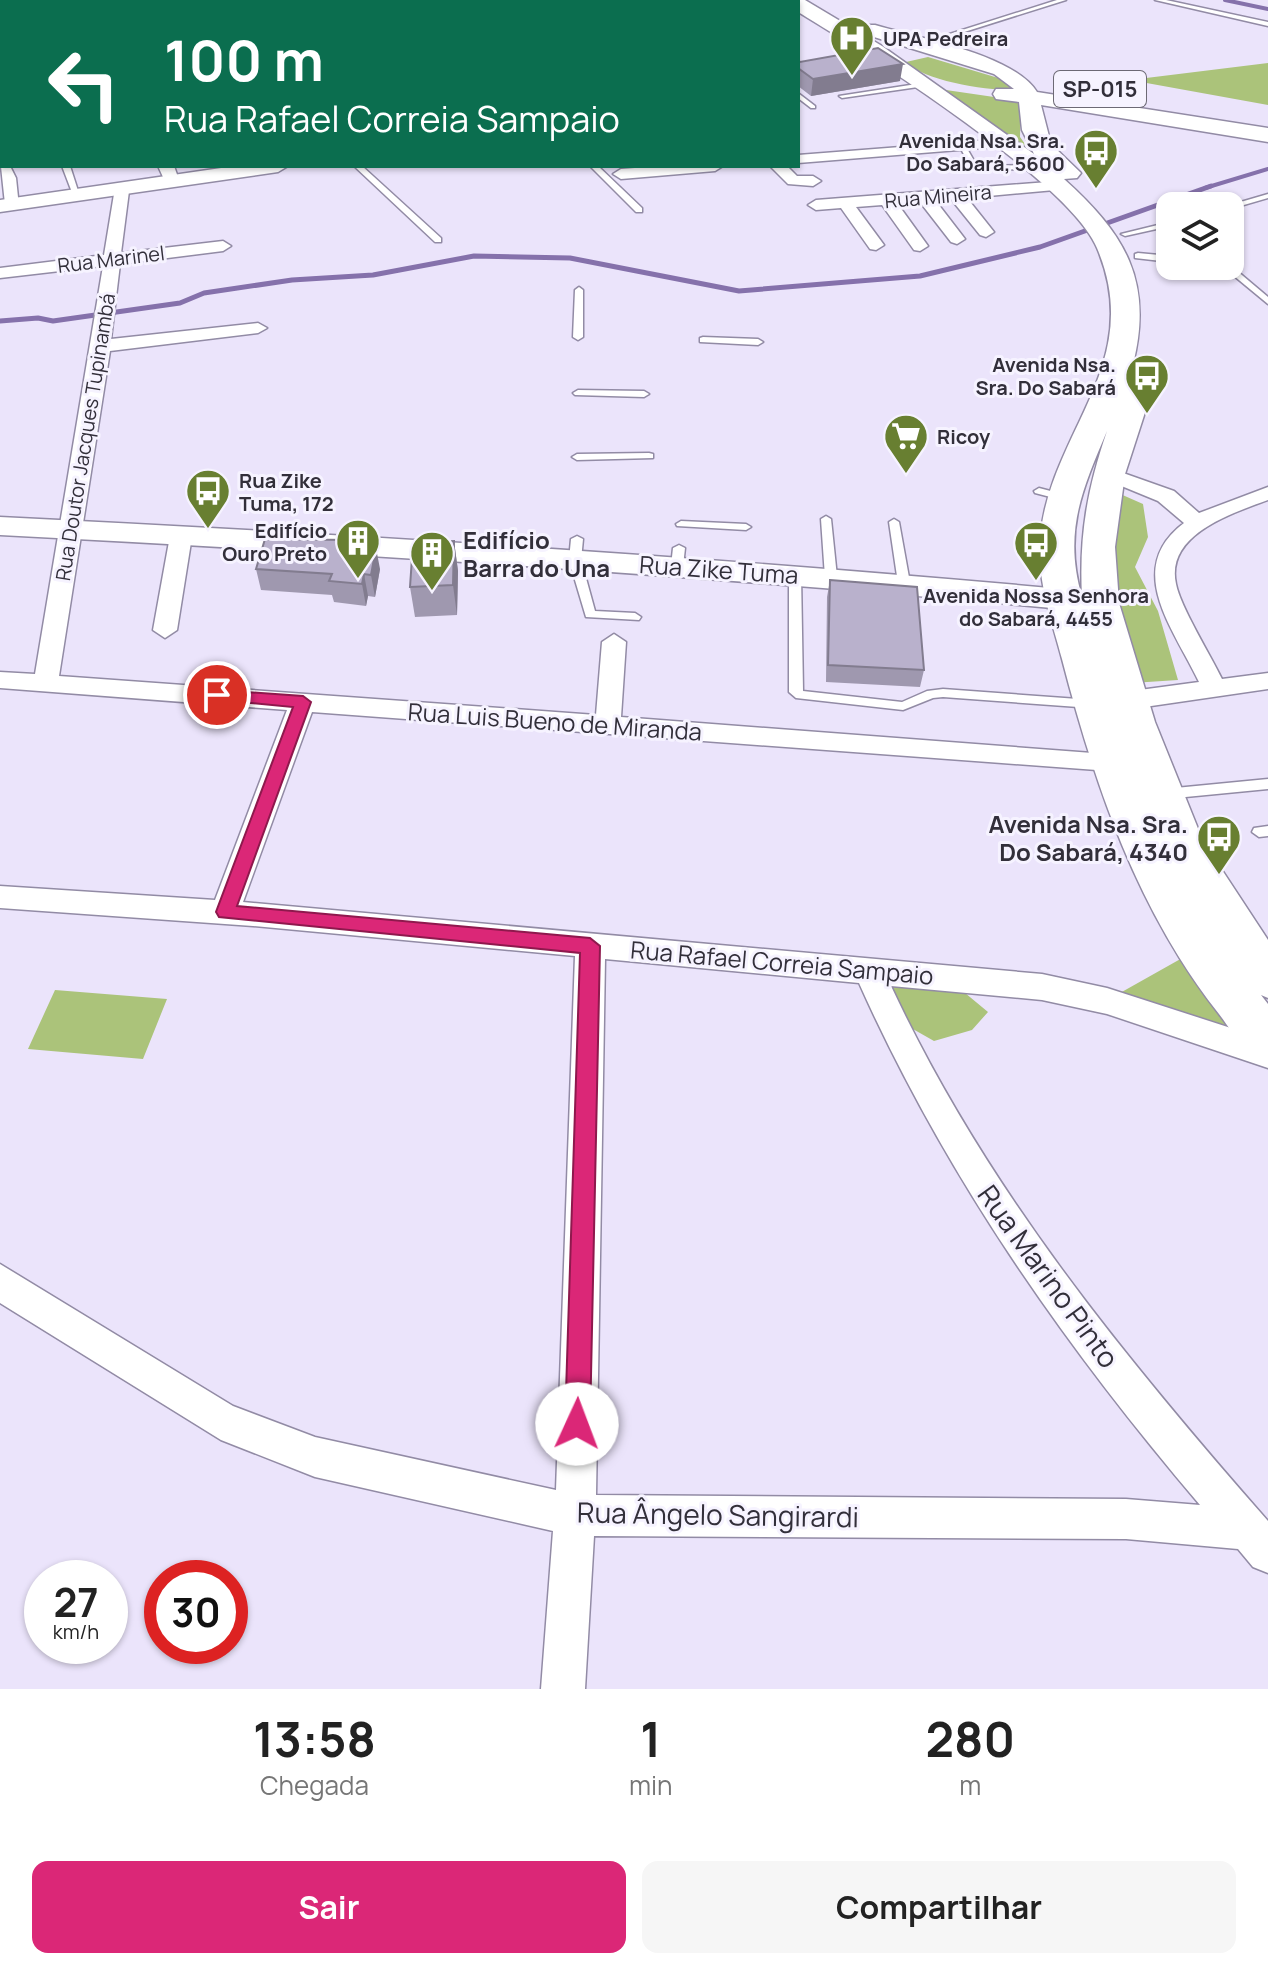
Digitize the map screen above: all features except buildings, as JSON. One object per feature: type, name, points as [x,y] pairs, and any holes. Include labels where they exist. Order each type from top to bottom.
[{"type":"main road","points":[[808,0],[858,25],[915,46],[1001,70],[1018,79],[1032,97],[1035,132],[1043,151],[1107,209],[1131,245],[1147,281],[1151,341],[1141,383],[1109,474],[1097,547],[1111,703],[1110,762],[1165,894],[1219,979],[1268,1040]]},
{"type":"main road","points":[[800,6],[881,55],[1037,167],[1061,186],[1094,220],[1110,247],[1121,278],[1127,330],[1112,386],[1050,494],[1064,598],[1111,703],[1161,795],[1182,843],[1216,903],[1268,978]]},
{"type":"main road","name":"SP-015","points":[[881,55],[925,55],[1268,118]]},
{"type":"main road","name":"SP-015","points":[[881,55],[916,73],[972,88],[1128,110],[1268,135]]},
{"type":"main road","points":[[1035,132],[1057,114],[1128,110]]},
{"type":"street","points":[[855,60],[881,55]]},
{"type":"street","points":[[800,159],[1003,143]]},
{"type":"street","points":[[3,168],[8,178],[7,205],[121,191],[169,175],[254,168]]},
{"type":"street","points":[[613,175],[692,168]]},
{"type":"street","points":[[780,168],[793,181],[813,181]]},
{"type":"street","name":"Rua Mineira","points":[[816,205],[1061,186]]},
{"type":"street","name":"Rua Doutor Jacques Tupinambá","points":[[46,682],[101,346],[121,191]]},
{"type":"street","points":[[955,194],[986,232]]},
{"type":"street","points":[[924,197],[957,239]]},
{"type":"street","points":[[887,200],[920,246]]},
{"type":"street","points":[[845,203],[876,245]]},
{"type":"street","name":"Rua Marinel","points":[[0,273],[223,246]]},
{"type":"street","points":[[101,346],[258,328]]},
{"type":"street","points":[[1109,474],[1166,496],[1195,521]]},
{"type":"street","points":[[1214,688],[1164,584],[1163,567],[1169,553],[1195,521],[1268,493]]},
{"type":"street","name":"Rua Zike Tuma","points":[[0,526],[181,536],[576,549],[678,557],[795,574],[1101,603]]},
{"type":"street","points":[[165,630],[181,536]]},
{"type":"street","points":[[608,724],[614,642]]},
{"type":"street","name":"Rua Luis Bueno de Miranda","points":[[0,680],[1110,762]]},
{"type":"street","points":[[1111,703],[1268,681]]},
{"type":"street","points":[[225,912],[303,702]]},
{"type":"street","name":"Rua Rafael Correia Sampaio","points":[[0,897],[225,912],[1042,987],[1107,1001],[1268,1054]]},
{"type":"street","points":[[563,1689],[575,1515],[590,946]]},
{"type":"street","name":"Rua Marino Pinto","points":[[870,973],[888,1018],[987,1196],[1090,1337],[1258,1541]]},
{"type":"street","name":"Rua Ângelo Sangirardi","points":[[0,1282],[221,1421],[315,1457],[575,1515],[1126,1519],[1258,1541]]},
{"type":"lane","points":[[915,46],[1063,0]]},
{"type":"lane","points":[[1158,0],[1268,24]]},
{"type":"lane","points":[[842,96],[923,85]]},
{"type":"lane","points":[[800,97],[813,107]]},
{"type":"lane","points":[[962,147],[975,168],[1037,167]]},
{"type":"lane","points":[[67,168],[77,195]]},
{"type":"lane","points":[[360,168],[438,240]]},
{"type":"lane","points":[[598,168],[613,175],[639,210]]},
{"type":"lane","points":[[1244,203],[1268,196]]},
{"type":"lane","points":[[1131,245],[1156,232]]},
{"type":"lane","points":[[1131,245],[1156,254]]},
{"type":"lane","points":[[1243,280],[1268,301]]},
{"type":"lane","points":[[578,337],[579,290]]},
{"type":"lane","points":[[703,340],[758,342]]},
{"type":"lane","points":[[578,393],[644,394]]},
{"type":"lane","points":[[577,457],[649,456]]},
{"type":"lane","points":[[826,519],[831,577]]},
{"type":"lane","points":[[894,522],[904,583]]},
{"type":"lane","points":[[681,524],[746,527]]},
{"type":"lane","points":[[576,549],[590,614],[635,617]]},
{"type":"lane","points":[[795,574],[795,692],[800,695],[903,706],[931,694],[943,693],[1111,703]]},
{"type":"lane","points":[[1161,795],[1268,784]]},
{"type":"green space","points":[[928,57],[1014,83],[1015,90],[974,87],[941,79],[914,69],[906,62]]},
{"type":"green space","points":[[1268,63],[1268,105],[1130,80]]},
{"type":"green space","points":[[943,92],[1021,101],[1020,137],[1033,155]]},
{"type":"green space","points":[[1118,493],[1143,504],[1148,537],[1135,567],[1158,611],[1178,680],[1132,683],[1106,584]]},
{"type":"green space","points":[[1184,957],[1247,1040],[1120,993]]},
{"type":"green space","points":[[884,979],[953,983],[988,1012],[972,1030],[934,1041],[897,1020]]},
{"type":"green space","points":[[55,990],[167,999],[143,1059],[28,1049]]},
{"type":"waterway","points":[[1225,0],[1268,9]]},
{"type":"waterway","points":[[1208,187],[1268,169]]},
{"type":"waterway","points":[[0,321],[38,318],[53,321],[180,303],[204,293],[292,280],[373,275],[474,256],[570,258],[739,291],[920,276],[1040,247],[1208,187]]},
{"type":"place","name":"UPA Pedreira","points":[[852,77]]},
{"type":"place","name":"Avenida Nsa. Sra. Do Sabará, 5600","points":[[1096,190]]},
{"type":"place","name":"Avenida Nsa. Sra. Do Sabará","points":[[1147,415]]},
{"type":"place","name":"Ricoy","points":[[906,475]]},
{"type":"place","name":"Rua Zike Tuma, 172","points":[[208,530]]},
{"type":"place","name":"Edifício Ouro Preto","points":[[358,580]]},
{"type":"place","name":"Avenida Nossa Senhora do Sabará, 4455","points":[[1036,582]]},
{"type":"place","name":"Edifício Barra do Una","points":[[432,592]]},
{"type":"place","name":"Avenida Nsa. Sra. Do Sabará, 4340","points":[[1219,876]]},
{"type":"route","points":[[217,695],[303,702],[225,912],[590,946],[577,1424]]}]
